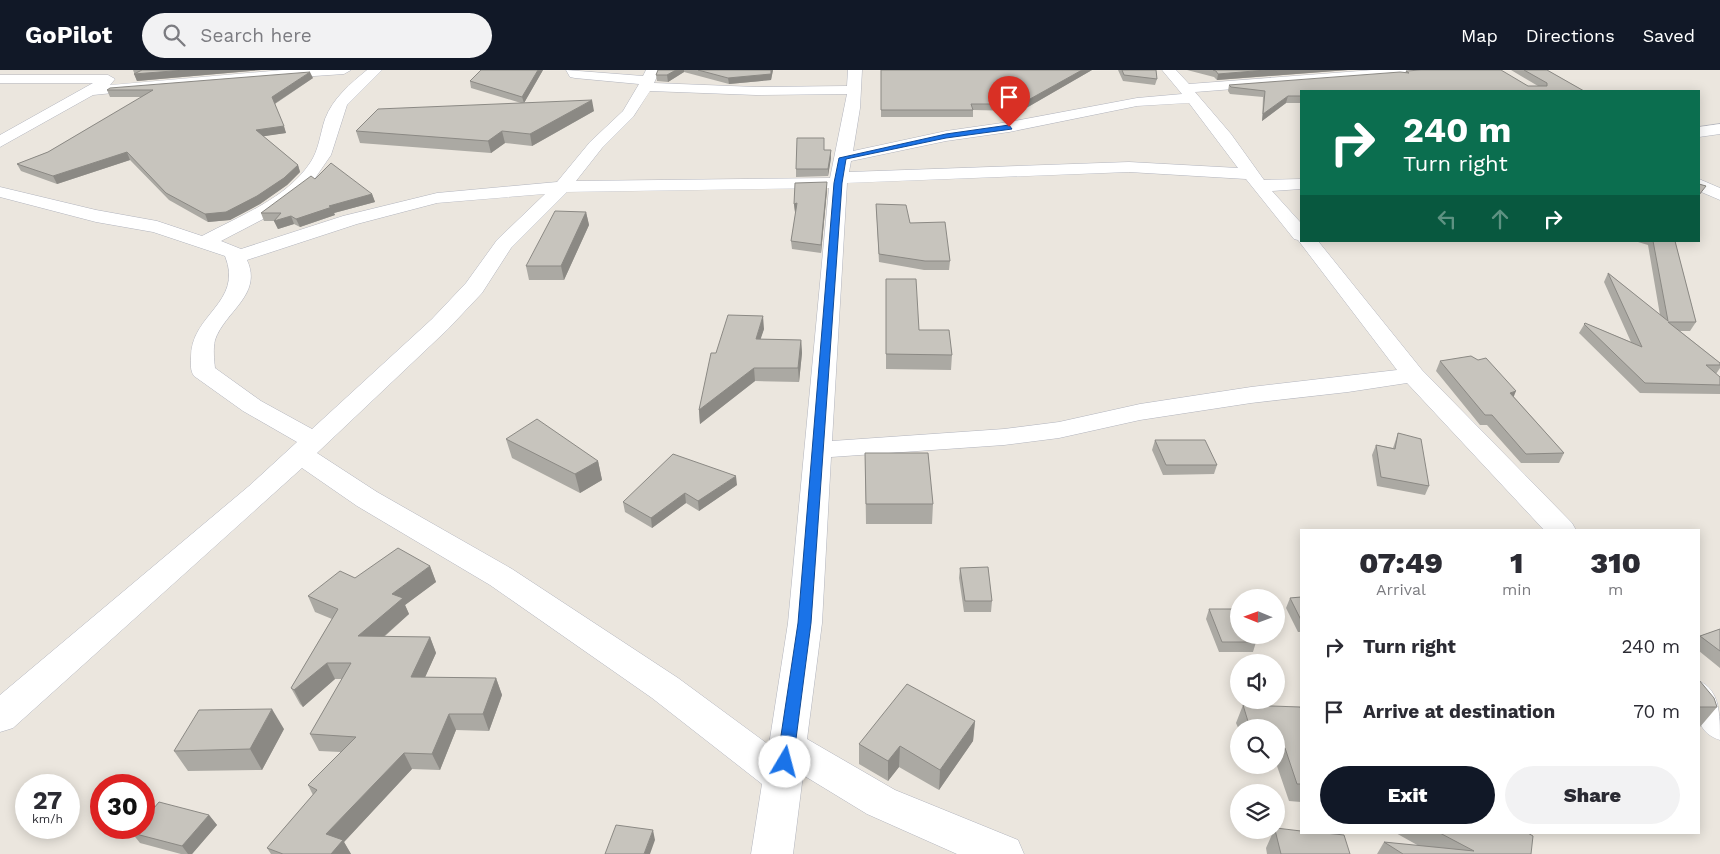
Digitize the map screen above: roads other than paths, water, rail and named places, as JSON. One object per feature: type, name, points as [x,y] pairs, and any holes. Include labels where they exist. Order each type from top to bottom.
[{"type":"street","points":[[88,91],[344,70]]},
{"type":"street","points":[[205,242],[265,209],[300,184],[316,167],[336,110],[355,86],[375,70]]},
{"type":"street","points":[[573,70],[575,74],[588,76],[792,91],[855,80],[853,108],[840,173],[804,623],[772,854]]},
{"type":"street","points":[[1169,70],[1225,137],[1255,180],[1300,234]]},
{"type":"street","points":[[840,173],[946,136],[1009,127],[1137,102],[1189,93],[1424,70]]},
{"type":"street","points":[[0,79],[115,76],[0,142]]},
{"type":"street","points":[[0,717],[307,447],[440,324],[474,288],[504,244],[562,187],[596,145],[628,114],[649,79]]},
{"type":"street","points":[[1700,132],[1720,129]]},
{"type":"street","points":[[236,257],[400,205],[436,198],[562,187],[840,173],[1129,167],[1300,184]]},
{"type":"street","points":[[1700,185],[1720,195]]},
{"type":"street","points":[[0,192],[96,216],[157,227],[233,252],[240,265],[241,288],[204,340],[203,371],[307,447],[367,499],[501,577],[665,688],[785,762],[1004,854]]},
{"type":"street","points":[[1308,242],[1413,375],[1560,529]]},
{"type":"street","points":[[817,450],[1004,437],[1059,430],[1140,412],[1250,394],[1348,385],[1413,375]]},
{"type":"street","points":[[1700,696],[1720,725]]}]
